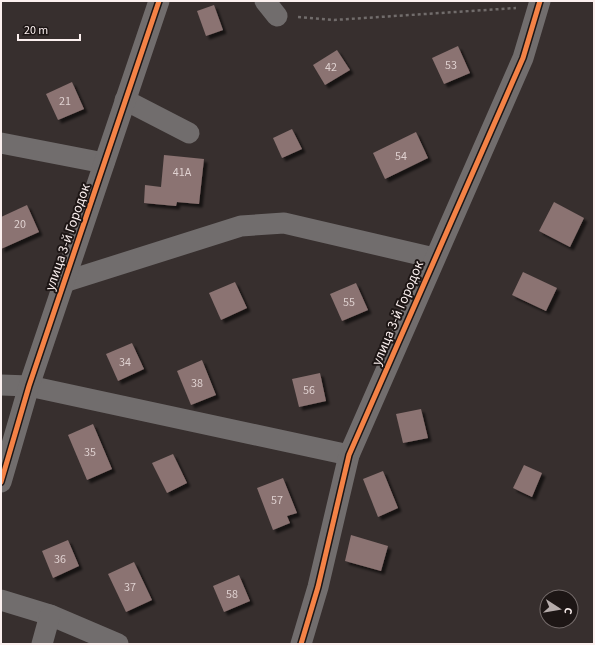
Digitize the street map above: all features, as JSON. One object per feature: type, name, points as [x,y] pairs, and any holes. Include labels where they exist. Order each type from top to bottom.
[{"type":"street","name":"улица 3-й Городок","points":[[1,482],[29,386],[159,1]]},
{"type":"street","name":"улица 3-й Городок","points":[[301,644],[318,587],[348,455],[523,58],[540,4]]},
{"type":"street","points":[[125,100],[189,133]]},
{"type":"street","points":[[1,143],[104,163]]},
{"type":"street","points":[[64,282],[241,226],[284,223],[434,258]]},
{"type":"street","points":[[1,384],[29,386],[348,455]]},
{"type":"street","points":[[1,600],[50,615],[112,643]]},
{"type":"street","points":[[42,644],[50,615]]},
{"type":"path","points":[[271,8],[334,20],[540,4]]},
{"type":"building","points":[[214,5],[223,30],[206,36],[197,11]]},
{"type":"building","points":[[458,46],[470,73],[444,84],[432,58]]},
{"type":"building","points":[[337,50],[350,70],[325,85],[313,65]]},
{"type":"building","points":[[72,82],[84,109],[58,120],[46,94]]},
{"type":"building","points":[[292,129],[302,149],[282,158],[273,138]]},
{"type":"building","points":[[416,132],[428,158],[385,179],[373,153]]},
{"type":"building","points":[[164,155],[204,159],[199,204],[177,202],[176,206],[144,203],[145,185],[161,187]]},
{"type":"building","points":[[554,202],[584,218],[570,247],[539,231]]},
{"type":"building","points":[[27,205],[39,232],[1,249],[1,217]]},
{"type":"building","points":[[523,272],[557,288],[546,311],[512,295]]},
{"type":"building","points":[[235,282],[247,308],[221,320],[209,293]]},
{"type":"building","points":[[356,283],[368,310],[342,321],[330,294]]},
{"type":"building","points":[[132,343],[144,369],[118,381],[106,354]]},
{"type":"building","points":[[202,360],[216,395],[191,405],[177,371]]},
{"type":"building","points":[[320,373],[326,401],[299,407],[292,379]]},
{"type":"building","points":[[421,409],[428,438],[403,443],[396,414]]},
{"type":"building","points":[[93,424],[112,469],[87,480],[68,435]]},
{"type":"building","points":[[173,454],[187,483],[167,493],[152,463]]},
{"type":"building","points":[[524,465],[542,473],[532,497],[513,488]]},
{"type":"building","points":[[383,471],[398,508],[378,517],[363,479]]},
{"type":"building","points":[[283,478],[297,513],[287,516],[290,523],[273,530],[257,488]]},
{"type":"building","points":[[351,535],[388,546],[381,571],[345,561]]},
{"type":"building","points":[[68,540],[79,566],[53,578],[42,551]]},
{"type":"building","points":[[134,562],[152,600],[126,612],[108,574]]},
{"type":"building","points":[[239,575],[250,601],[224,612],[213,586]]},
{"type":"cycle path","points":[[1,482],[29,386],[159,1]]},
{"type":"cycle path","points":[[301,644],[318,587],[349,455],[523,58],[540,1]]}]
